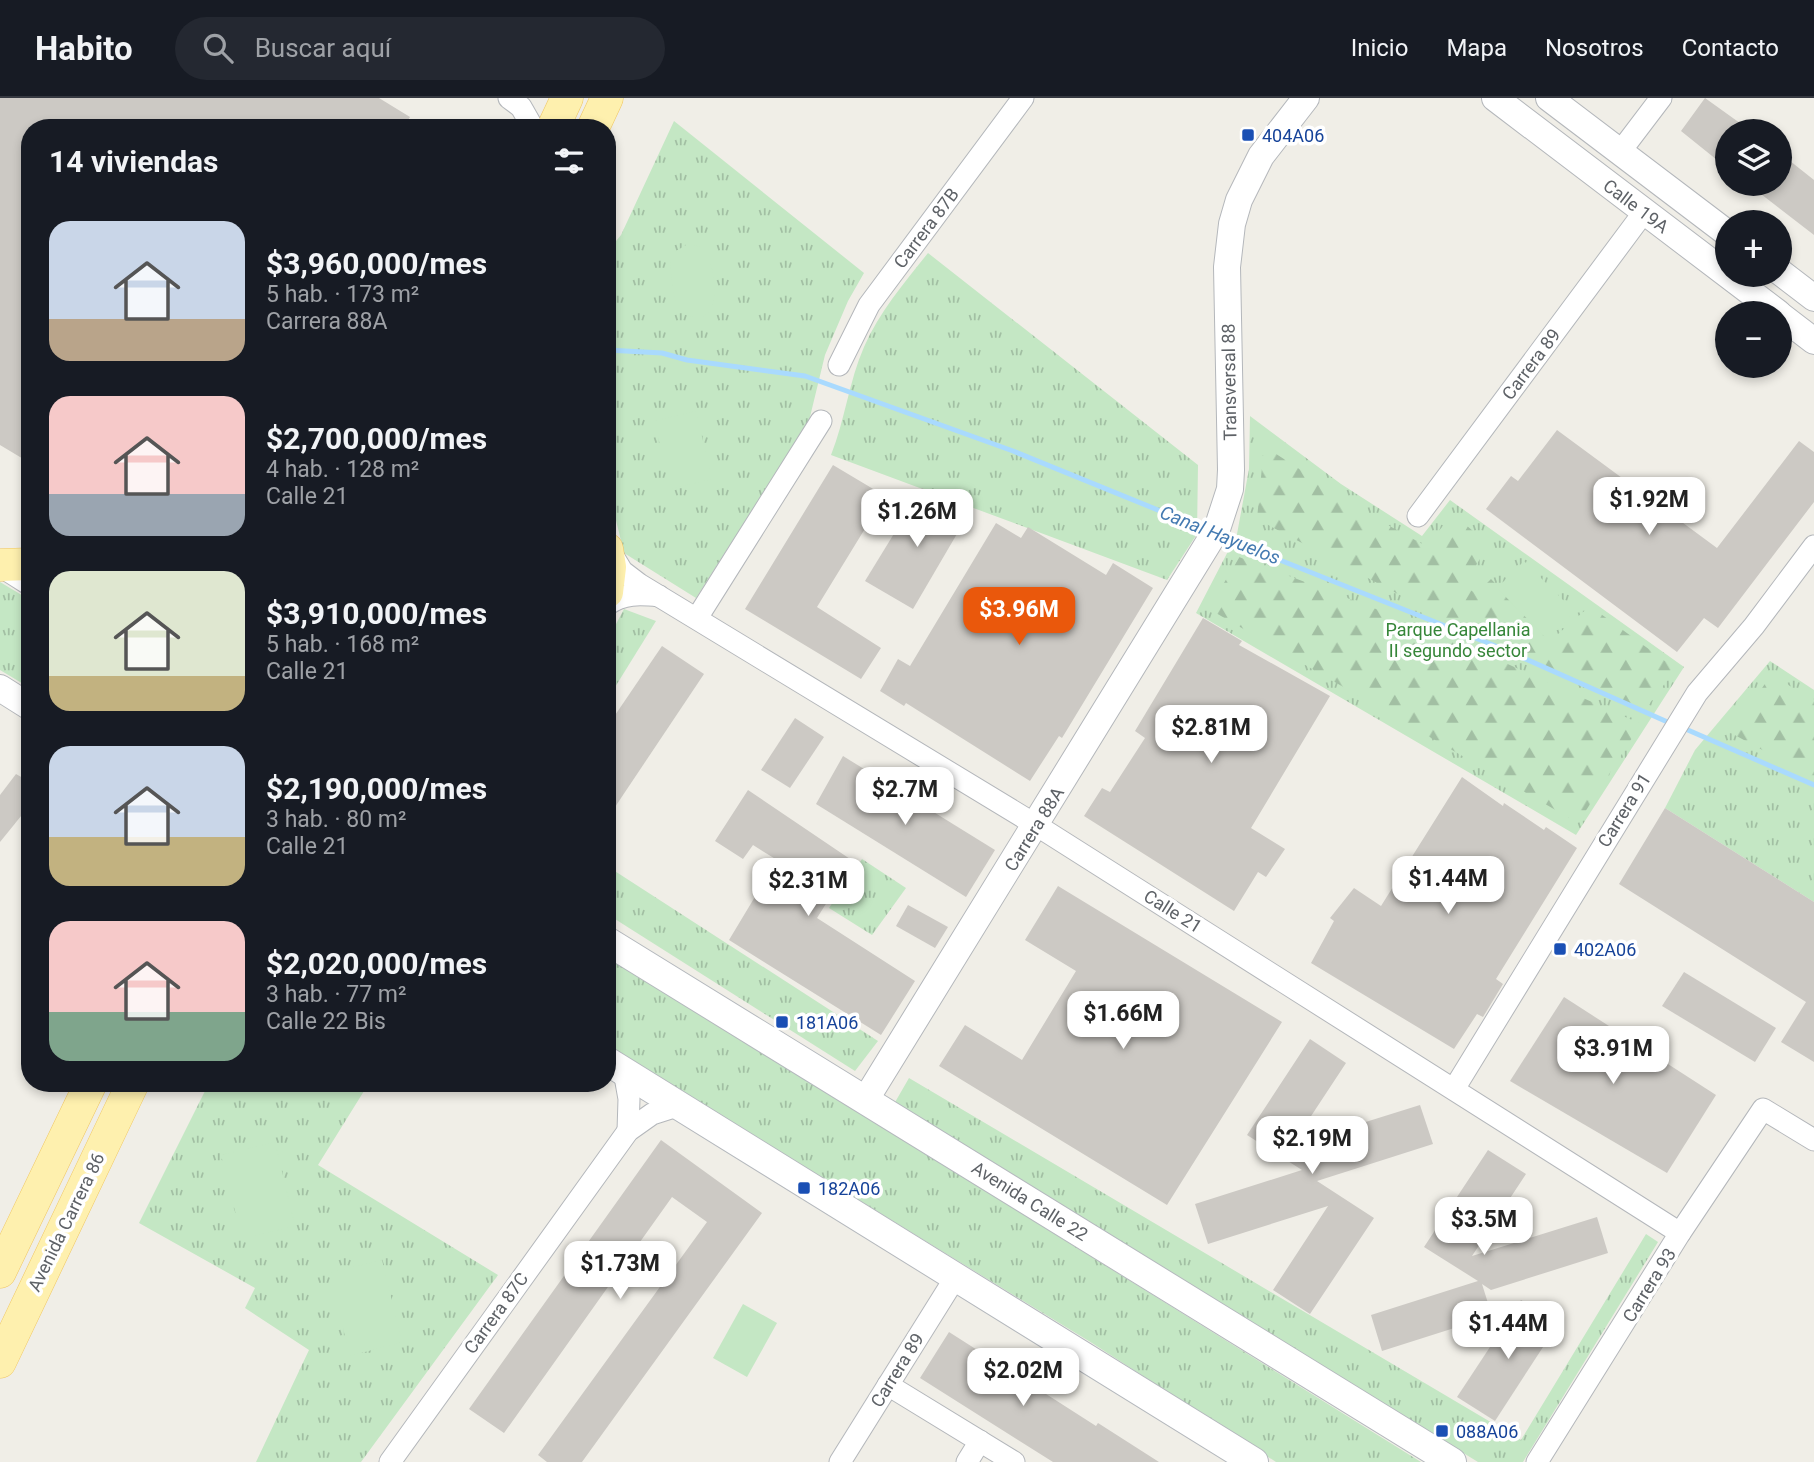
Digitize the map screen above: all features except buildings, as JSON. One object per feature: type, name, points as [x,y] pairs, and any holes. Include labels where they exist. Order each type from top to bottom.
[{"type":"main road","points":[[557,119],[567,98]]},
{"type":"main road","points":[[597,119],[607,98]]},
{"type":"main road","points":[[0,566],[21,565]]},
{"type":"main road","name":"Avenida Calle 22","points":[[616,946],[1452,1462]]},
{"type":"main road","points":[[616,1067],[1239,1458]]},
{"type":"main road","points":[[0,1272],[87,1092]]},
{"type":"main road","name":"Avenida Carrera 86","points":[[0,1362],[129,1092]]},
{"type":"street","points":[[509,98],[521,107],[528,119]]},
{"type":"street","name":"Carrera 87B","points":[[839,365],[869,304],[1023,98]]},
{"type":"street","name":"Transversal 88","points":[[1201,558],[1217,529],[1230,489],[1227,267],[1232,225],[1239,200],[1262,156],[1306,98]]},
{"type":"street","name":"Calle 19A","points":[[1495,98],[1762,301]]},
{"type":"street","name":"Calle 19A","points":[[1549,98],[1715,224]]},
{"type":"street","points":[[1620,152],[1661,98]]},
{"type":"street","name":"Carrera 89","points":[[1418,516],[1644,212]]},
{"type":"street","points":[[1792,281],[1814,298]]},
{"type":"street","name":"Calle 19A","points":[[1792,324],[1814,341]]},
{"type":"street","points":[[697,618],[821,421]]},
{"type":"street","name":"Carrera 91","points":[[1454,1089],[1683,714],[1814,546]]},
{"type":"street","name":"Carrera 88A","points":[[866,1099],[1201,558]]},
{"type":"street","name":"Calle 21","points":[[616,562],[622,571],[661,597],[1036,825],[1680,1233]]},
{"type":"street","points":[[0,566],[21,579]]},
{"type":"street","name":"Calle 21","points":[[616,599],[630,595],[661,597]]},
{"type":"street","points":[[0,688],[21,701]]},
{"type":"street","points":[[616,1068],[629,1099],[628,1131]]},
{"type":"street","name":"Carrera 87C","points":[[390,1462],[628,1131],[652,1114],[680,1105]]},
{"type":"street","name":"Carrera 93","points":[[1537,1462],[1680,1233],[1763,1109],[1814,1140]]},
{"type":"street","name":"Carrera 89","points":[[840,1462],[955,1278]]},
{"type":"street","points":[[888,1385],[1014,1462]]},
{"type":"street","points":[[967,1462],[980,1441]]},
{"type":"green space","points":[[674,121],[864,273],[848,301],[825,355],[809,421],[696,598],[624,553],[616,520],[616,241]]},
{"type":"green space","points":[[686,245],[697,246],[703,250],[712,268],[715,291],[713,302],[710,311],[703,316],[693,317],[683,313],[675,298],[670,261],[676,251]]},
{"type":"green space","points":[[928,253],[1198,465],[1197,534],[1167,580],[831,455],[854,373],[870,334],[893,298]]},
{"type":"green space","points":[[696,411],[712,479],[671,489],[654,421]]},
{"type":"green space","name":"Parque Capellania II segundo sector","points":[[1250,416],[1341,484],[1422,536],[1450,500],[1684,667],[1576,835],[1196,613],[1237,534],[1249,469]]},
{"type":"green space","points":[[1264,446],[1375,518],[1426,546],[1453,514],[1480,537],[1483,554],[1464,585],[1476,594],[1491,579],[1550,641],[1590,606],[1676,669],[1643,712],[1460,627],[1257,519]]},
{"type":"green space","points":[[1239,557],[1434,631],[1641,724],[1578,823],[1209,609]]},
{"type":"green space","points":[[1524,561],[1575,612],[1547,639],[1497,588]]},
{"type":"green space","points":[[0,582],[21,595],[21,683],[0,670]]},
{"type":"green space","points":[[624,609],[656,621],[616,685],[616,624]]},
{"type":"green space","points":[[1770,661],[1814,690],[1814,902],[1665,808],[1695,750]]},
{"type":"green space","points":[[1771,675],[1814,700],[1814,778],[1731,733]]},
{"type":"green space","points":[[862,859],[906,888],[872,935],[829,908]]},
{"type":"green space","points":[[616,872],[878,1041],[855,1071],[616,920]]},
{"type":"green space","points":[[616,961],[1421,1462],[1276,1462],[1092,1343],[616,1052]]},
{"type":"green space","points":[[909,1078],[1521,1440],[1646,1234],[1658,1242],[1523,1462],[1478,1462],[894,1104]]},
{"type":"green space","points":[[204,1092],[363,1092],[318,1165],[498,1275],[361,1462],[256,1462],[309,1350],[245,1308],[255,1288],[139,1223]]},
{"type":"green space","points":[[275,1142],[295,1226],[242,1239],[221,1155]]},
{"type":"green space","points":[[382,1260],[402,1342],[350,1356],[329,1273]]},
{"type":"green space","points":[[743,1304],[777,1323],[747,1377],[713,1358]]},
{"type":"waterway","name":"Canal Hayuelos","points":[[616,350],[662,353],[687,360],[805,376],[1013,451],[1207,530]]},
{"type":"waterway","name":"Canal Hayuelos","points":[[1222,537],[1503,649],[1672,724]]},
{"type":"waterway","name":"Canal Hayuelos","points":[[1681,727],[1814,785]]},
{"type":"place","name":"404A06","points":[[1248,135]]},
{"type":"place","name":"402A06","points":[[1560,949]]},
{"type":"place","name":"181A06","points":[[782,1022]]},
{"type":"place","name":"182A06","points":[[804,1188]]},
{"type":"place","name":"088A06","points":[[1442,1431]]}]
